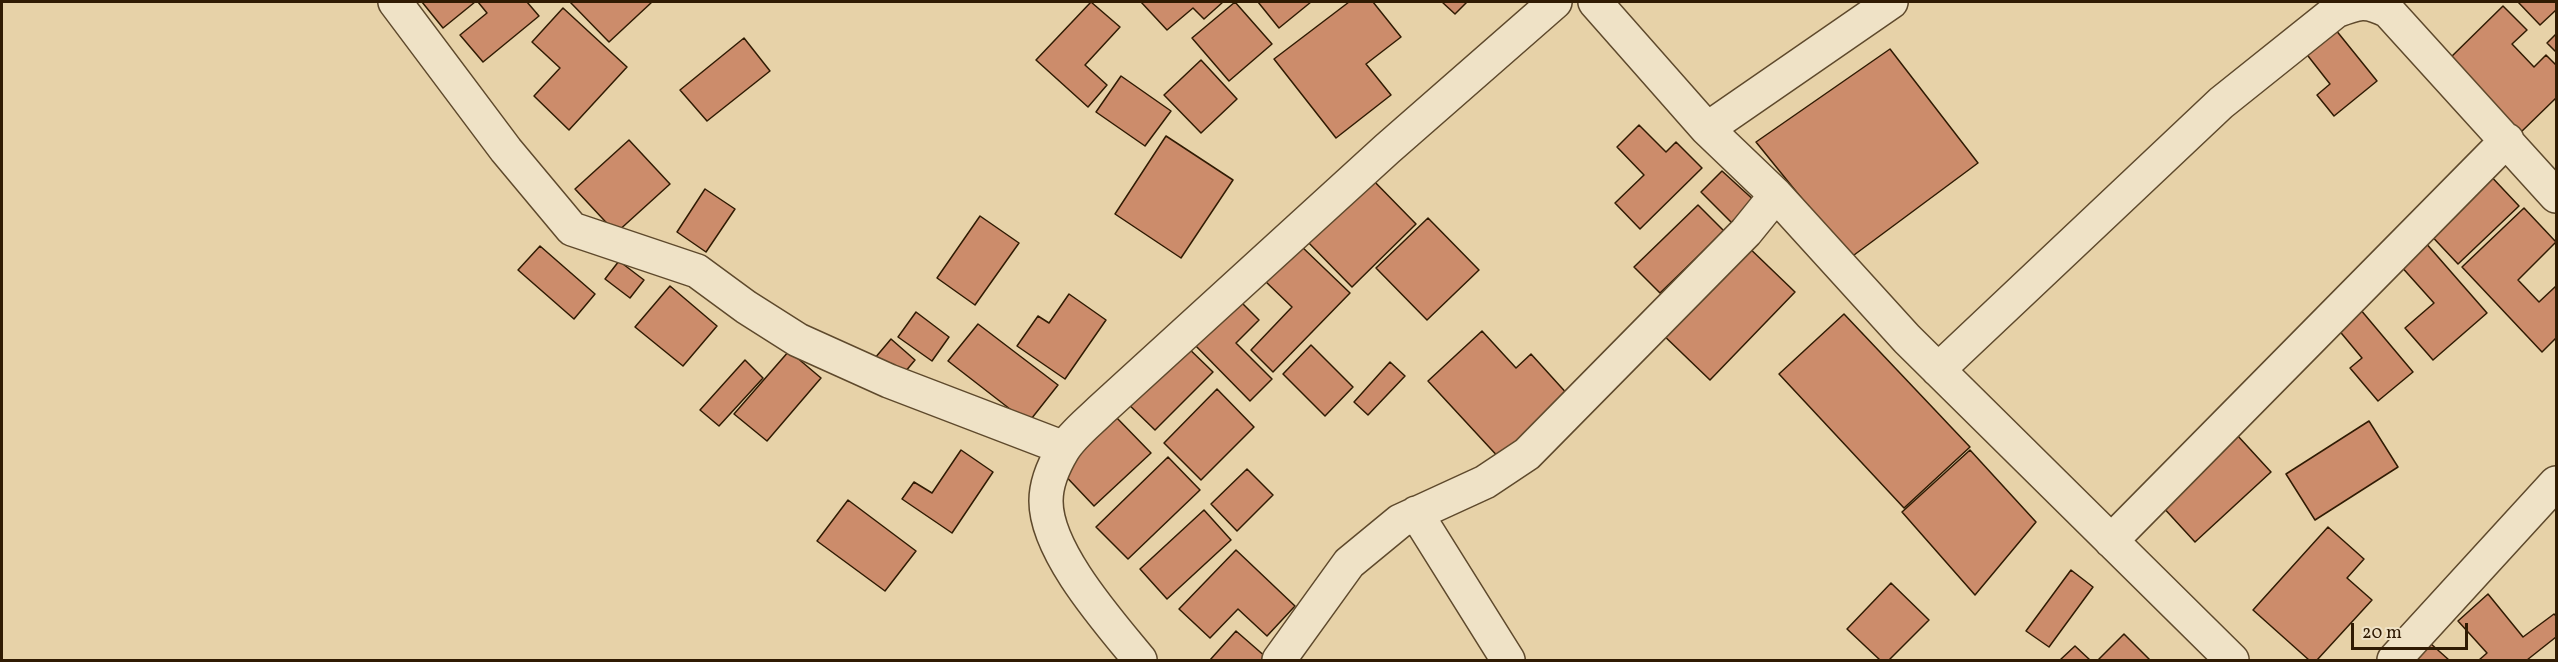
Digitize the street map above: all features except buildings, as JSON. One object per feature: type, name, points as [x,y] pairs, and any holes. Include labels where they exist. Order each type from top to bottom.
[{"type":"street","points":[[395,2],[513,158],[572,229],[697,271],[746,307],[798,340],[889,381],[1064,448]]},
{"type":"street","points":[[1140,660],[1095,605],[1051,532],[1046,502],[1048,481],[1064,448],[1110,402],[1361,172],[1555,2]]},
{"type":"street","points":[[1595,2],[1707,129],[1776,195],[1907,339],[2232,660]]},
{"type":"street","points":[[1707,129],[1891,2]]},
{"type":"street","points":[[1938,370],[2221,103],[2336,11],[2357,2],[2373,3],[2388,11],[2556,196]]},
{"type":"street","points":[[2111,541],[2507,140]]},
{"type":"street","points":[[1279,660],[1349,563],[1400,521],[1485,482],[1527,454],[1746,232],[1776,195]]},
{"type":"street","points":[[2394,660],[2556,483]]},
{"type":"street","points":[[1416,513],[1508,660]]}]
